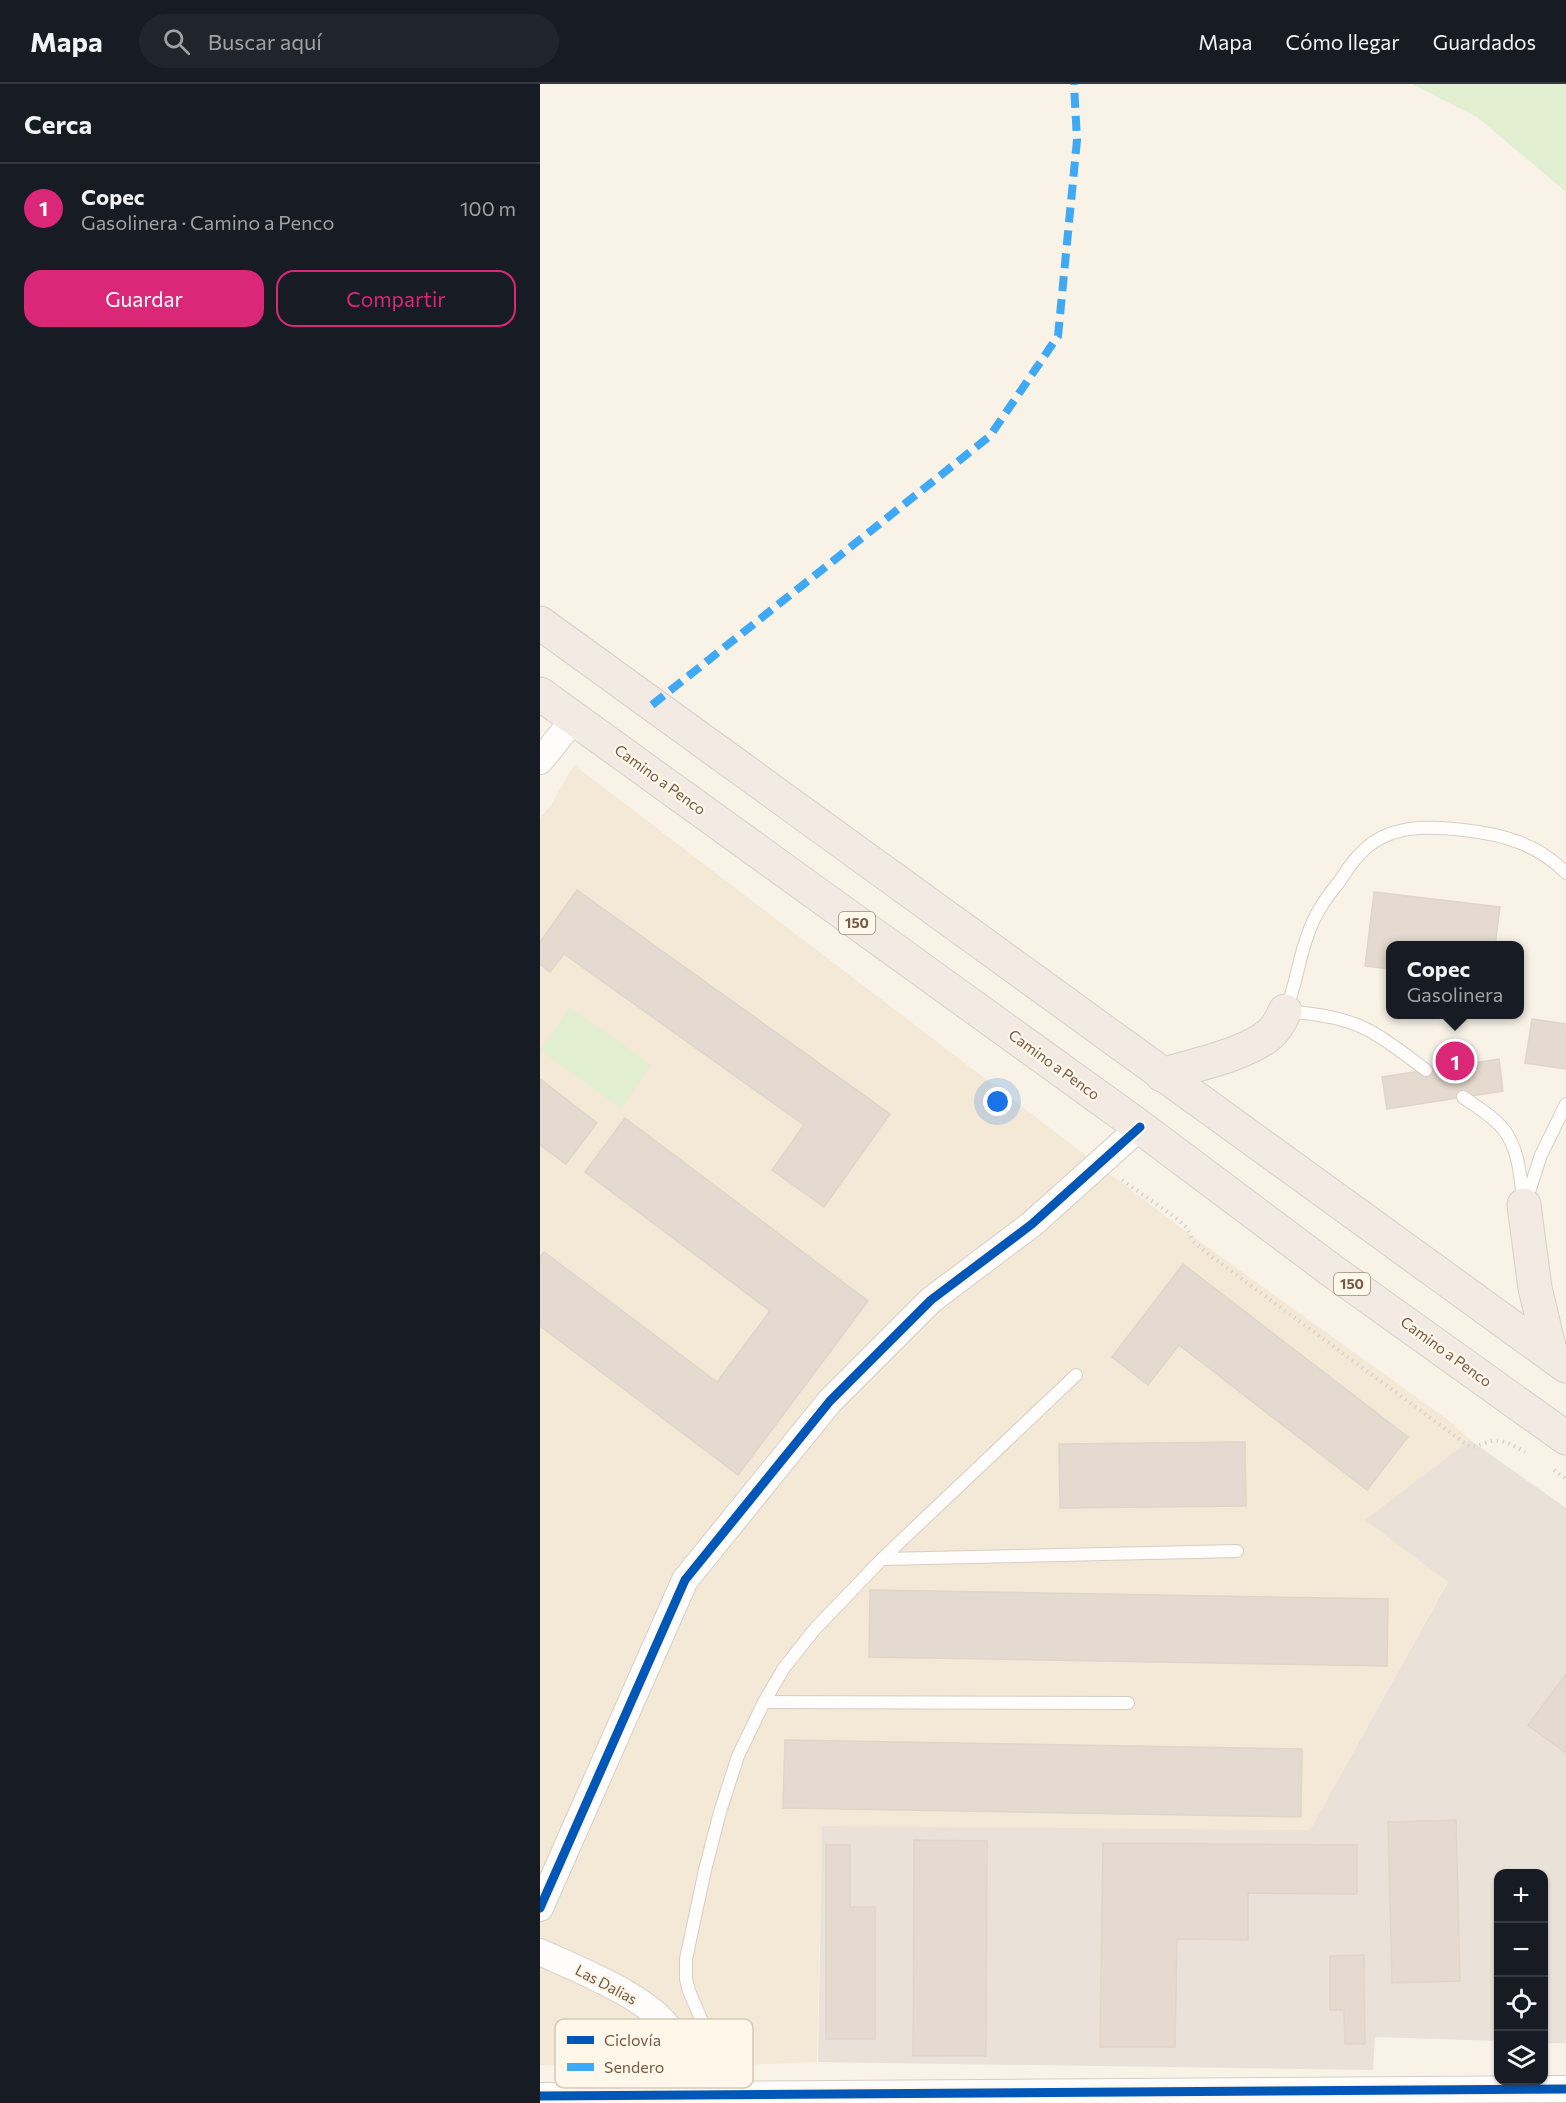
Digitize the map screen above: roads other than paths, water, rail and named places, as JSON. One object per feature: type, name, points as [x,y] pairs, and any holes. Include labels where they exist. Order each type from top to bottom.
[{"type":"highway","points":[[540,623],[1558,1360]]},
{"type":"highway","name":"Camino a Penco","points":[[540,694],[1566,1438]]},
{"type":"highway","points":[[1162,1074],[1242,1050],[1269,1035],[1286,1011]]},
{"type":"highway","points":[[1524,1205],[1535,1288],[1558,1360]]},
{"type":"street","points":[[540,761],[574,719]]},
{"type":"street","points":[[540,1908],[685,1580],[831,1401],[931,1300],[1032,1224],[1140,1127]]},
{"type":"street","name":"Las Dalias","points":[[540,1952],[600,1980],[651,2009],[662,2019]]},
{"type":"street","name":"Las Dalias","points":[[673,2088],[673,2095]]},
{"type":"street","points":[[540,2096],[716,2095],[776,2098],[1566,2090]]},
{"type":"lane","points":[[1426,1070],[1379,1036],[1353,1023],[1318,1014],[1286,1011],[1292,996],[1306,937],[1320,906],[1361,853],[1384,836],[1416,827],[1433,827],[1505,837],[1532,847],[1566,873]]},
{"type":"lane","points":[[1463,1097],[1493,1119],[1511,1141],[1517,1155],[1524,1205]]},
{"type":"lane","points":[[1524,1205],[1541,1155],[1566,1104]]},
{"type":"lane","points":[[701,2019],[689,1991],[686,1959],[720,1812],[738,1756],[764,1702],[784,1668],[814,1630],[882,1559],[1076,1375]]},
{"type":"lane","points":[[882,1559],[1237,1551]]},
{"type":"lane","points":[[764,1702],[1128,1703]]},
{"type":"lane","points":[[715,2088],[716,2095]]},
{"type":"place","name":"Copec","points":[[1455,1061]]}]
